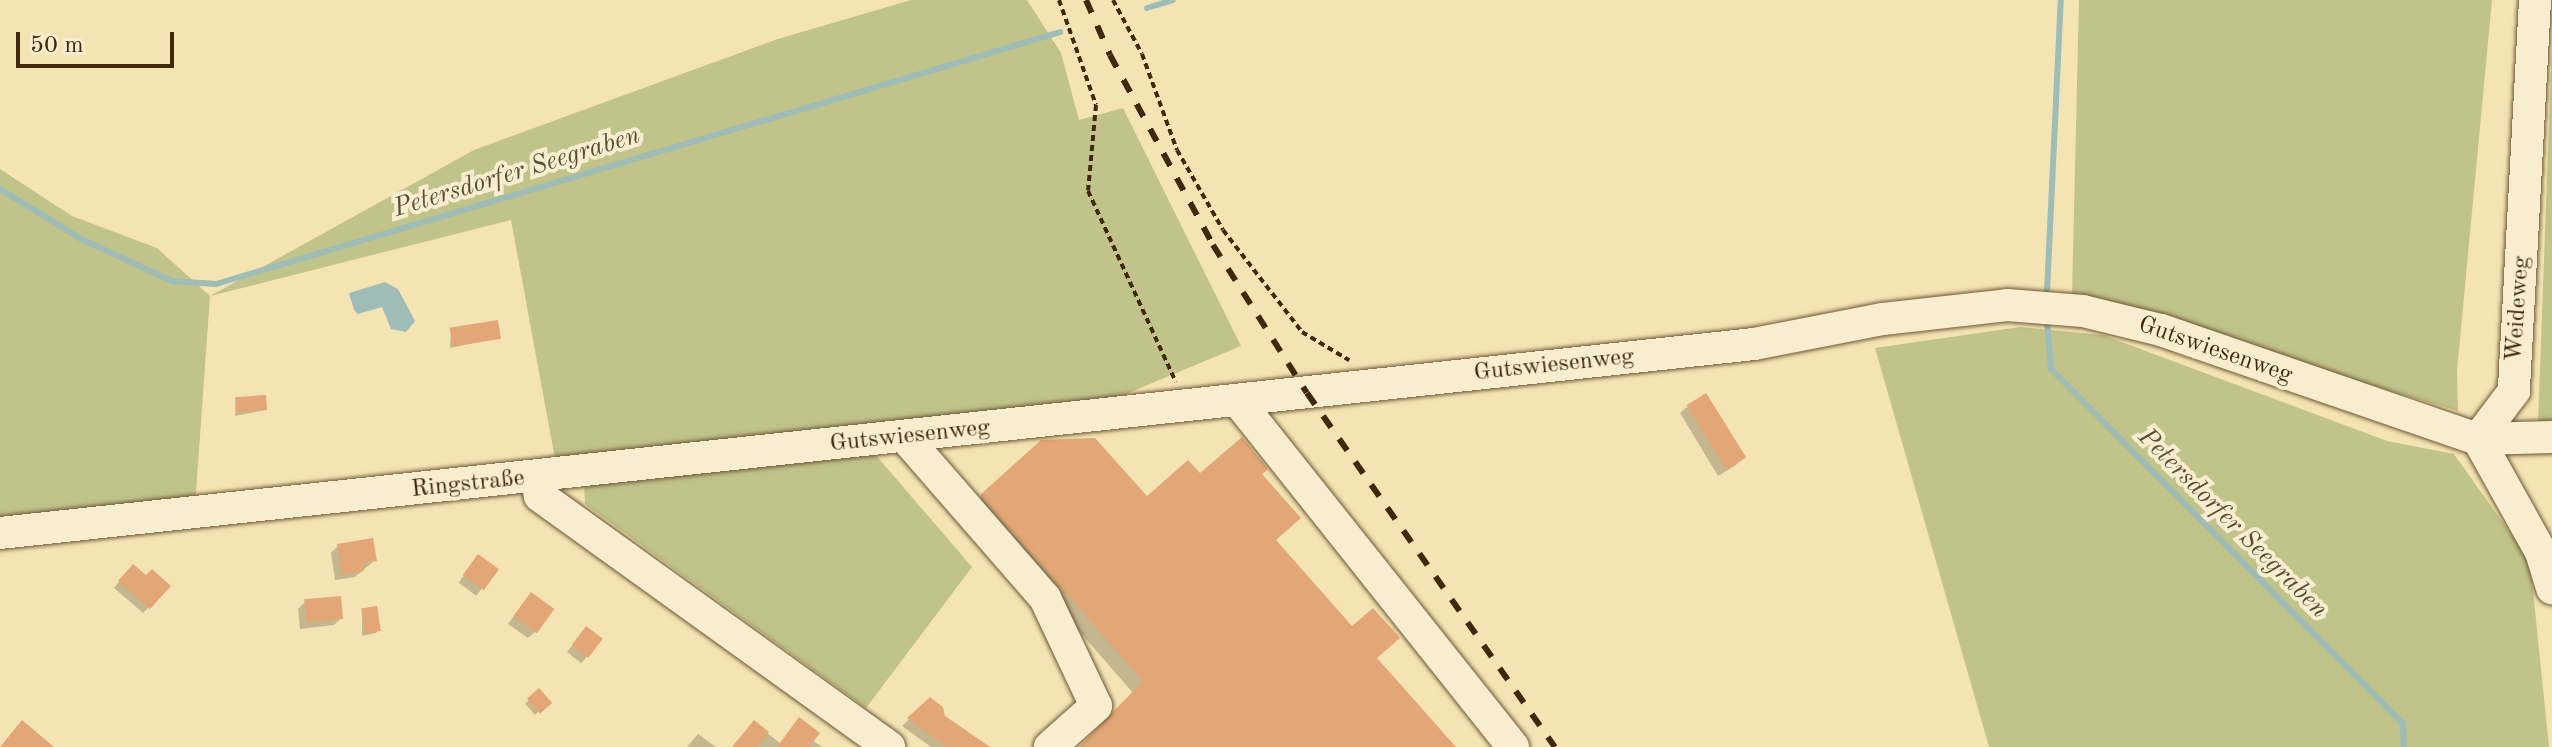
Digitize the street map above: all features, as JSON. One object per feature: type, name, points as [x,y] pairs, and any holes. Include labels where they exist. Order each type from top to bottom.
[{"type":"street","name":"Weideweg","points":[[2478,439],[2514,391],[2535,0]]},
{"type":"street","name":"Gutswiesenweg","points":[[537,478],[1754,344],[1883,319],[2007,305],[2083,311],[2161,330],[2478,439],[2552,437]]},
{"type":"street","points":[[1238,401],[1513,747]]},
{"type":"street","points":[[905,437],[1045,598],[1096,706],[1050,747]]},
{"type":"street","points":[[2478,439],[2541,552],[2552,588]]},
{"type":"street","name":"Ringstraße","points":[[0,533],[537,478],[540,496],[889,747]]},
{"type":"path","points":[[1059,0],[1096,105],[1088,191],[1187,406]]},
{"type":"path","points":[[1113,0],[1142,54],[1177,150],[1223,230],[1302,332],[1352,362]]},
{"type":"green space","points":[[911,0],[1027,0],[1061,53],[1079,120],[1123,108],[1241,346],[1114,399],[556,464],[511,220],[210,296],[474,150],[778,39]]},
{"type":"green space","points":[[2079,0],[2492,0],[2457,371],[2458,411],[2072,296]]},
{"type":"green space","points":[[2552,45],[2552,421],[2538,422]]},
{"type":"green space","points":[[0,169],[72,216],[157,248],[210,296],[195,506],[0,525]]},
{"type":"green space","points":[[2020,327],[2103,335],[2387,441],[2454,454],[2530,561],[2549,747],[1989,747],[1875,348]]},
{"type":"green space","points":[[874,453],[972,567],[866,708],[585,504],[584,482]]},
{"type":"water","points":[[385,282],[398,289],[415,321],[406,332],[391,329],[382,307],[358,314],[354,310],[349,293]]},
{"type":"building","points":[[498,320],[501,339],[453,346],[450,328]]},
{"type":"building","points":[[1706,393],[1746,457],[1727,470],[1686,405]]},
{"type":"building","points":[[266,395],[267,410],[236,412],[235,397]]},
{"type":"building","points":[[1242,437],[1268,469],[1262,474],[1301,518],[1276,540],[1352,626],[1373,608],[1400,638],[1377,658],[1456,747],[1079,747],[1143,681],[980,495],[1041,440],[1095,438],[1147,496],[1188,460],[1200,473]]},
{"type":"building","points":[[373,538],[377,561],[363,563],[364,571],[342,575],[337,544]]},
{"type":"building","points":[[478,554],[499,569],[484,590],[463,575]]},
{"type":"building","points":[[133,564],[146,575],[152,569],[171,586],[150,609],[118,581]]},
{"type":"building","points":[[531,592],[554,609],[537,633],[513,616]]},
{"type":"building","points":[[341,596],[343,619],[306,622],[304,599]]},
{"type":"building","points":[[377,606],[381,631],[365,633],[361,609]]},
{"type":"building","points":[[586,626],[603,639],[588,658],[572,645]]},
{"type":"building","points":[[539,688],[552,703],[540,714],[527,698]]},
{"type":"building","points":[[930,697],[943,707],[945,716],[990,747],[946,747],[907,718]]},
{"type":"building","points":[[799,717],[820,733],[809,747],[777,747]]},
{"type":"building","points":[[22,720],[54,747],[0,747]]},
{"type":"building","points":[[754,720],[769,732],[757,747],[732,747]]},
{"type":"waterway","name":"Petersdorfer Seegraben","points":[[1147,8],[1173,0]]},
{"type":"waterway","name":"Petersdorfer Seegraben","points":[[2047,292],[2061,0]]},
{"type":"waterway","name":"Petersdorfer Seegraben","points":[[0,189],[83,240],[172,281],[216,284],[1060,32]]},
{"type":"waterway","name":"Petersdorfer Seegraben","points":[[2047,321],[2051,369],[2403,724],[2404,747]]},
{"type":"railway","points":[[1086,0],[1110,55],[1213,245],[1307,393],[1555,747]]}]
